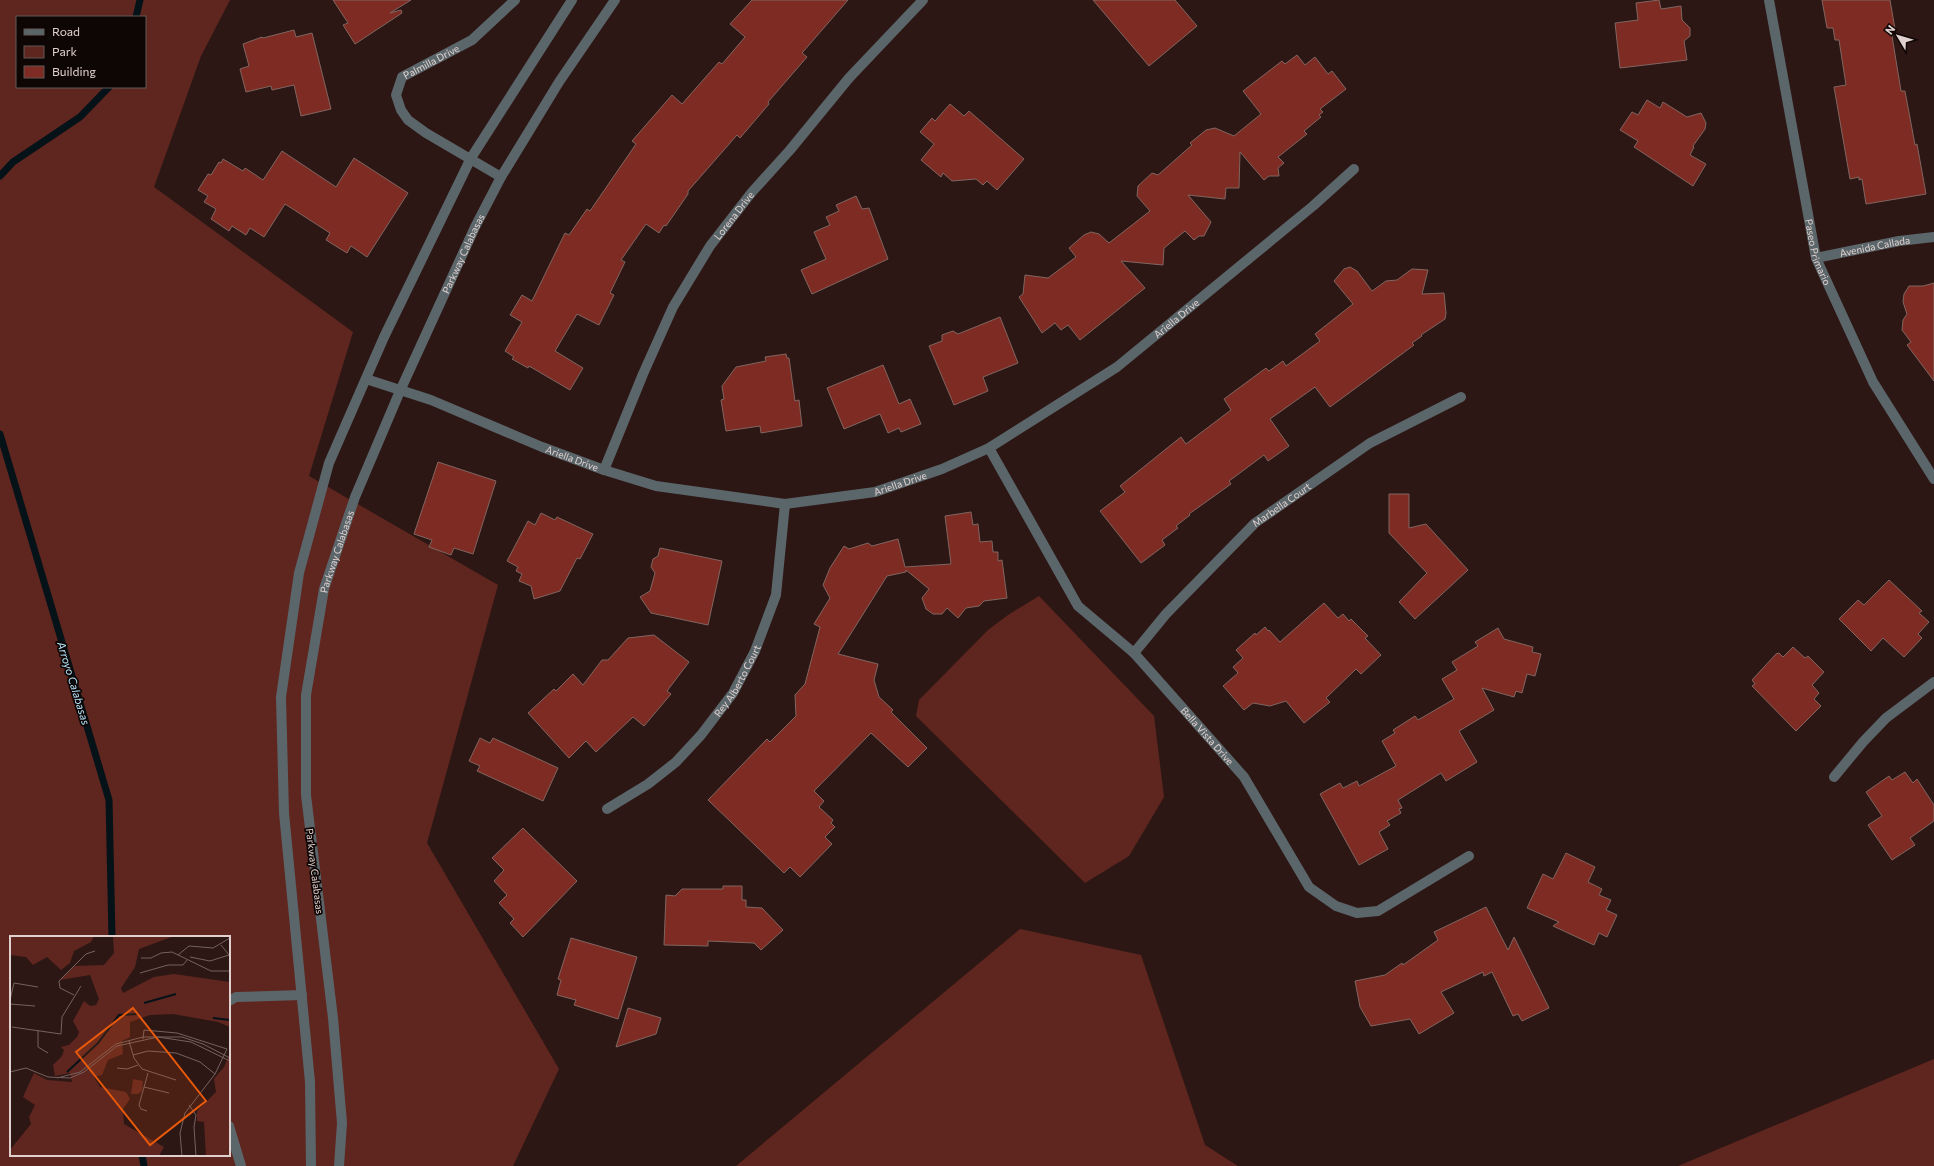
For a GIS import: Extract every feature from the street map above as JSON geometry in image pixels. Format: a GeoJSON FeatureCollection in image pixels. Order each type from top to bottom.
{"type":"FeatureCollection","features":[{"type":"Feature","properties":{"kind":"street","name":"Palmilla Drive"},"geometry":{"type":"LineString","coordinates":[[502,177],[426,133],[408,120],[401,110],[396,95],[402,77],[472,40],[515,0]]}},
{"type":"Feature","properties":{"kind":"street"},"geometry":{"type":"LineString","coordinates":[[311,1166],[310,1082],[284,813],[281,697],[301,566],[329,463],[388,330],[471,158],[572,0]]}},
{"type":"Feature","properties":{"kind":"street","name":"Parkway Calabasas"},"geometry":{"type":"LineString","coordinates":[[340,1166],[342,1123],[333,1018],[306,795],[306,695],[324,589],[355,497],[400,391],[475,228],[502,177],[559,82],[615,0]]}},
{"type":"Feature","properties":{"kind":"street","name":"Lorena Drive"},"geometry":{"type":"LineString","coordinates":[[604,470],[643,374],[673,307],[710,246],[752,192],[790,150],[849,78],[923,0]]}},
{"type":"Feature","properties":{"kind":"street","name":"Paseo Primario"},"geometry":{"type":"LineString","coordinates":[[1768,0],[1816,258],[1873,382],[1934,480]]}},
{"type":"Feature","properties":{"kind":"street","name":"Ariella Drive"},"geometry":{"type":"LineString","coordinates":[[366,379],[449,408],[542,447],[604,470],[656,486],[785,504],[875,492],[942,469],[989,448],[1117,367],[1313,206],[1354,169]]}},
{"type":"Feature","properties":{"kind":"street","name":"Avenida Callada"},"geometry":{"type":"LineString","coordinates":[[1816,258],[1899,241],[1934,237]]}},
{"type":"Feature","properties":{"kind":"street","name":"Marbella Court"},"geometry":{"type":"LineString","coordinates":[[1134,653],[1166,614],[1255,523],[1370,443],[1461,397]]}},
{"type":"Feature","properties":{"kind":"street","name":"Bella Vista Drive"},"geometry":{"type":"LineString","coordinates":[[989,448],[1078,606],[1134,653],[1244,778],[1309,887],[1336,906],[1357,913],[1378,911],[1469,856]]}},
{"type":"Feature","properties":{"kind":"street","name":"Rey Alberto Court"},"geometry":{"type":"LineString","coordinates":[[607,809],[648,784],[676,762],[701,735],[733,693],[755,651],[776,595],[785,504]]}},
{"type":"Feature","properties":{"kind":"street"},"geometry":{"type":"LineString","coordinates":[[1834,777],[1863,742],[1886,718],[1934,682]]}},
{"type":"Feature","properties":{"kind":"street"},"geometry":{"type":"LineString","coordinates":[[230,1000],[236,997],[302,995]]}},
{"type":"Feature","properties":{"kind":"street"},"geometry":{"type":"LineString","coordinates":[[230,1129],[241,1166]]}},
{"type":"Feature","properties":{"kind":"green space"},"geometry":{"type":"Polygon","coordinates":[[[0,0],[230,0],[201,56],[154,187],[353,332],[309,476],[498,585],[427,843],[559,1069],[513,1166],[0,1166],[0,0]]]}},
{"type":"Feature","properties":{"kind":"green space"},"geometry":{"type":"Polygon","coordinates":[[[1039,596],[1154,716],[1164,797],[1129,856],[1085,883],[916,716],[919,700],[988,630],[1008,615],[1039,596]]]}},
{"type":"Feature","properties":{"kind":"green space"},"geometry":{"type":"Polygon","coordinates":[[[1020,929],[1141,955],[1205,1145],[1238,1166],[736,1166],[1020,929]]]}},
{"type":"Feature","properties":{"kind":"green space"},"geometry":{"type":"Polygon","coordinates":[[[1934,1059],[1934,1166],[1678,1166],[1934,1059]]]}},
{"type":"Feature","properties":{"kind":"building"},"geometry":{"type":"Polygon","coordinates":[[[333,0],[411,0],[390,13],[401,10],[402,13],[355,44],[343,25],[348,23],[333,0]]]}},
{"type":"Feature","properties":{"kind":"building"},"geometry":{"type":"Polygon","coordinates":[[[752,0],[848,0],[802,53],[807,57],[768,102],[769,104],[740,138],[737,135],[688,191],[688,194],[666,226],[664,225],[659,233],[646,224],[621,260],[625,262],[610,293],[614,295],[599,325],[577,314],[555,351],[583,368],[570,390],[529,366],[528,368],[512,359],[514,357],[505,351],[522,322],[510,315],[522,295],[532,301],[565,233],[569,235],[587,209],[590,211],[636,144],[632,141],[672,95],[682,104],[719,62],[722,64],[745,37],[730,24],[752,0]]]}},
{"type":"Feature","properties":{"kind":"building"},"geometry":{"type":"Polygon","coordinates":[[[1093,0],[1175,0],[1197,26],[1149,66],[1093,0]]]}},
{"type":"Feature","properties":{"kind":"building"},"geometry":{"type":"Polygon","coordinates":[[[1659,0],[1661,9],[1681,6],[1682,20],[1690,28],[1690,36],[1684,41],[1687,60],[1620,68],[1615,23],[1638,20],[1636,3],[1659,0]]]}},
{"type":"Feature","properties":{"kind":"building"},"geometry":{"type":"Polygon","coordinates":[[[1822,0],[1890,0],[1895,29],[1891,30],[1901,91],[1905,91],[1926,194],[1866,204],[1862,179],[1859,180],[1859,177],[1850,179],[1834,87],[1846,85],[1839,40],[1835,40],[1833,28],[1827,28],[1822,0]]]}},
{"type":"Feature","properties":{"kind":"building"},"geometry":{"type":"Polygon","coordinates":[[[294,30],[296,37],[312,33],[331,109],[301,116],[294,85],[272,90],[271,86],[246,92],[240,69],[249,66],[243,44],[262,37],[294,30]]]}},
{"type":"Feature","properties":{"kind":"building"},"geometry":{"type":"Polygon","coordinates":[[[1297,55],[1305,65],[1315,57],[1328,74],[1332,71],[1346,89],[1320,109],[1323,112],[1319,115],[1321,117],[1304,131],[1307,134],[1278,157],[1284,163],[1278,168],[1279,176],[1269,176],[1264,180],[1240,152],[1239,188],[1226,188],[1225,199],[1188,195],[1211,222],[1204,236],[1199,236],[1194,240],[1185,231],[1164,248],[1163,265],[1121,261],[1145,288],[1080,340],[1068,325],[1061,330],[1055,323],[1042,333],[1019,297],[1023,294],[1025,275],[1048,278],[1076,257],[1069,248],[1084,235],[1091,232],[1099,234],[1109,243],[1150,211],[1137,196],[1138,186],[1152,173],[1158,175],[1192,145],[1190,143],[1206,130],[1215,128],[1234,136],[1261,114],[1243,91],[1282,61],[1285,64],[1297,55]]]}},
{"type":"Feature","properties":{"kind":"building"},"geometry":{"type":"Polygon","coordinates":[[[1647,100],[1660,108],[1663,102],[1687,117],[1701,113],[1706,123],[1705,129],[1693,146],[1694,147],[1690,155],[1706,164],[1693,186],[1634,147],[1638,141],[1620,130],[1632,112],[1638,115],[1647,100]]]}},
{"type":"Feature","properties":{"kind":"building"},"geometry":{"type":"Polygon","coordinates":[[[950,104],[964,116],[969,111],[1024,159],[997,190],[987,181],[983,185],[976,179],[952,181],[943,173],[941,177],[921,160],[934,144],[920,132],[932,118],[935,121],[950,104]]]}},
{"type":"Feature","properties":{"kind":"building"},"geometry":{"type":"Polygon","coordinates":[[[282,151],[336,187],[354,158],[408,193],[367,257],[351,246],[347,253],[326,240],[330,233],[285,204],[264,237],[250,228],[246,235],[232,226],[229,231],[211,219],[216,209],[204,202],[208,196],[198,190],[208,174],[211,175],[219,162],[221,163],[223,159],[243,171],[245,168],[263,180],[282,151]]]}},
{"type":"Feature","properties":{"kind":"building"},"geometry":{"type":"Polygon","coordinates":[[[856,196],[862,209],[869,208],[888,259],[812,294],[801,270],[826,259],[814,232],[830,225],[826,217],[839,211],[836,205],[856,196]]]}},
{"type":"Feature","properties":{"kind":"building"},"geometry":{"type":"Polygon","coordinates":[[[1350,267],[1357,271],[1372,291],[1386,281],[1397,280],[1412,269],[1428,270],[1422,294],[1444,293],[1446,313],[1445,319],[1421,335],[1422,336],[1412,343],[1414,345],[1330,407],[1315,387],[1270,419],[1289,446],[1268,461],[1264,455],[1229,481],[1231,484],[1189,514],[1190,515],[1176,526],[1178,528],[1162,540],[1165,545],[1141,563],[1100,511],[1125,492],[1120,486],[1181,437],[1186,444],[1231,410],[1224,399],[1266,368],[1269,371],[1283,361],[1286,366],[1320,341],[1315,334],[1353,304],[1334,281],[1344,269],[1350,267]]]}},
{"type":"Feature","properties":{"kind":"building"},"geometry":{"type":"Polygon","coordinates":[[[1934,283],[1934,381],[1907,345],[1911,342],[1902,330],[1903,320],[1907,314],[1903,302],[1904,294],[1909,286],[1923,286],[1934,283]]]}},
{"type":"Feature","properties":{"kind":"building"},"geometry":{"type":"Polygon","coordinates":[[[1000,317],[1018,363],[983,377],[988,391],[954,405],[929,346],[942,341],[942,335],[953,331],[958,334],[1000,317]]]}},
{"type":"Feature","properties":{"kind":"building"},"geometry":{"type":"Polygon","coordinates":[[[786,354],[787,358],[789,358],[795,401],[799,400],[802,426],[761,433],[760,426],[726,431],[721,400],[724,399],[722,386],[736,367],[766,361],[765,357],[786,354]]]}},
{"type":"Feature","properties":{"kind":"building"},"geometry":{"type":"Polygon","coordinates":[[[883,365],[899,404],[910,399],[921,424],[901,432],[899,428],[888,433],[880,414],[844,429],[827,388],[883,365]]]}},
{"type":"Feature","properties":{"kind":"building"},"geometry":{"type":"Polygon","coordinates":[[[438,462],[496,481],[473,554],[454,548],[451,555],[429,547],[432,540],[414,534],[438,462]]]}},
{"type":"Feature","properties":{"kind":"building"},"geometry":{"type":"Polygon","coordinates":[[[1389,494],[1409,494],[1409,528],[1426,524],[1468,570],[1415,619],[1399,602],[1427,573],[1389,533],[1389,494]]]}},
{"type":"Feature","properties":{"kind":"building"},"geometry":{"type":"Polygon","coordinates":[[[971,512],[973,525],[978,524],[980,542],[992,541],[993,552],[998,552],[998,561],[1002,560],[1007,598],[984,601],[979,606],[966,608],[958,618],[947,608],[942,614],[933,614],[926,609],[922,598],[929,589],[906,570],[906,572],[887,576],[838,654],[878,664],[874,680],[879,697],[893,710],[891,712],[927,748],[908,767],[871,733],[814,791],[824,801],[819,807],[833,820],[831,823],[835,827],[825,837],[832,844],[800,877],[790,867],[784,873],[708,800],[767,739],[770,742],[796,716],[795,695],[805,684],[820,627],[814,624],[830,598],[823,585],[830,568],[844,546],[849,549],[868,543],[872,546],[898,539],[905,567],[951,564],[945,516],[971,512]]]}},
{"type":"Feature","properties":{"kind":"building"},"geometry":{"type":"Polygon","coordinates":[[[541,513],[555,520],[557,517],[593,534],[580,559],[577,558],[560,591],[534,599],[531,586],[519,581],[522,574],[516,571],[518,567],[507,561],[528,521],[535,525],[541,513]]]}},
{"type":"Feature","properties":{"kind":"building"},"geometry":{"type":"Polygon","coordinates":[[[660,548],[722,561],[708,625],[651,613],[640,597],[650,591],[655,573],[651,567],[653,559],[658,556],[660,548]]]}},
{"type":"Feature","properties":{"kind":"building"},"geometry":{"type":"Polygon","coordinates":[[[1889,580],[1922,611],[1919,613],[1929,622],[1918,634],[1922,638],[1904,657],[1883,638],[1871,651],[1839,619],[1858,600],[1864,605],[1889,580]]]}},
{"type":"Feature","properties":{"kind":"building"},"geometry":{"type":"Polygon","coordinates":[[[1324,603],[1338,618],[1343,614],[1349,621],[1351,619],[1368,636],[1365,638],[1381,655],[1361,674],[1356,669],[1326,698],[1330,702],[1304,723],[1286,701],[1270,706],[1253,703],[1244,710],[1223,686],[1238,673],[1233,667],[1243,658],[1236,650],[1255,633],[1256,635],[1265,627],[1280,642],[1324,603]]]}},
{"type":"Feature","properties":{"kind":"building"},"geometry":{"type":"Polygon","coordinates":[[[1498,628],[1504,639],[1533,647],[1532,652],[1541,654],[1535,676],[1527,674],[1522,693],[1516,691],[1514,697],[1482,688],[1494,710],[1459,731],[1477,762],[1446,781],[1441,773],[1398,800],[1402,808],[1399,809],[1401,813],[1387,821],[1390,825],[1379,832],[1388,849],[1359,865],[1320,794],[1340,783],[1343,788],[1357,781],[1359,786],[1396,766],[1382,741],[1395,733],[1393,730],[1415,716],[1418,720],[1454,699],[1442,679],[1457,670],[1452,662],[1478,646],[1475,642],[1498,628]]]}},
{"type":"Feature","properties":{"kind":"building"},"geometry":{"type":"Polygon","coordinates":[[[654,635],[689,662],[667,691],[671,694],[644,726],[633,717],[596,752],[586,741],[569,758],[528,713],[554,689],[556,691],[573,674],[583,685],[602,660],[608,660],[628,638],[654,635]]]}},
{"type":"Feature","properties":{"kind":"building"},"geometry":{"type":"Polygon","coordinates":[[[1793,647],[1805,658],[1808,656],[1824,672],[1812,685],[1819,693],[1814,699],[1821,706],[1796,731],[1752,686],[1755,684],[1752,680],[1776,654],[1779,653],[1783,657],[1793,647]]]}},
{"type":"Feature","properties":{"kind":"building"},"geometry":{"type":"Polygon","coordinates":[[[480,738],[490,743],[493,738],[558,768],[543,801],[477,771],[480,766],[469,761],[480,738]]]}},
{"type":"Feature","properties":{"kind":"building"},"geometry":{"type":"Polygon","coordinates":[[[1905,772],[1913,783],[1917,779],[1934,805],[1934,821],[1910,838],[1915,845],[1892,860],[1868,825],[1882,816],[1866,792],[1889,776],[1892,780],[1905,772]]]}},
{"type":"Feature","properties":{"kind":"building"},"geometry":{"type":"Polygon","coordinates":[[[523,828],[577,881],[523,937],[510,923],[514,919],[499,903],[507,895],[494,881],[504,870],[492,858],[523,828]]]}},
{"type":"Feature","properties":{"kind":"building"},"geometry":{"type":"Polygon","coordinates":[[[1566,853],[1595,867],[1588,882],[1602,889],[1599,895],[1611,900],[1606,910],[1617,915],[1607,937],[1599,933],[1594,945],[1553,926],[1559,922],[1527,908],[1543,874],[1553,879],[1566,853]]]}},
{"type":"Feature","properties":{"kind":"building"},"geometry":{"type":"Polygon","coordinates":[[[723,886],[742,886],[742,900],[746,900],[746,907],[762,908],[783,930],[761,950],[754,943],[708,941],[708,946],[664,945],[666,895],[675,896],[682,889],[723,889],[723,886]]]}},
{"type":"Feature","properties":{"kind":"building"},"geometry":{"type":"Polygon","coordinates":[[[1486,907],[1508,950],[1514,937],[1549,1008],[1522,1021],[1518,1014],[1513,1016],[1492,972],[1484,976],[1483,972],[1441,992],[1454,1013],[1419,1034],[1410,1019],[1371,1026],[1360,1007],[1355,981],[1385,975],[1402,963],[1403,965],[1438,940],[1434,932],[1486,907]]]}},
{"type":"Feature","properties":{"kind":"building"},"geometry":{"type":"Polygon","coordinates":[[[571,938],[637,957],[618,1019],[574,1005],[576,1000],[557,995],[561,980],[558,979],[571,938]]]}},
{"type":"Feature","properties":{"kind":"building"},"geometry":{"type":"Polygon","coordinates":[[[628,1008],[661,1018],[656,1034],[616,1047],[628,1008]]]}},
{"type":"Feature","properties":{"kind":"waterway","name":"Arroyo Calabasas"},"geometry":{"type":"LineString","coordinates":[[136,16],[140,0]]}},
{"type":"Feature","properties":{"kind":"waterway","name":"Arroyo Calabasas"},"geometry":{"type":"LineString","coordinates":[[0,176],[13,162],[80,117],[108,88]]}},
{"type":"Feature","properties":{"kind":"waterway","name":"Arroyo Calabasas"},"geometry":{"type":"LineString","coordinates":[[0,434],[109,800],[112,936]]}},
{"type":"Feature","properties":{"kind":"waterway","name":"Arroyo Calabasas"},"geometry":{"type":"LineString","coordinates":[[142,1156],[144,1166]]}}]}
